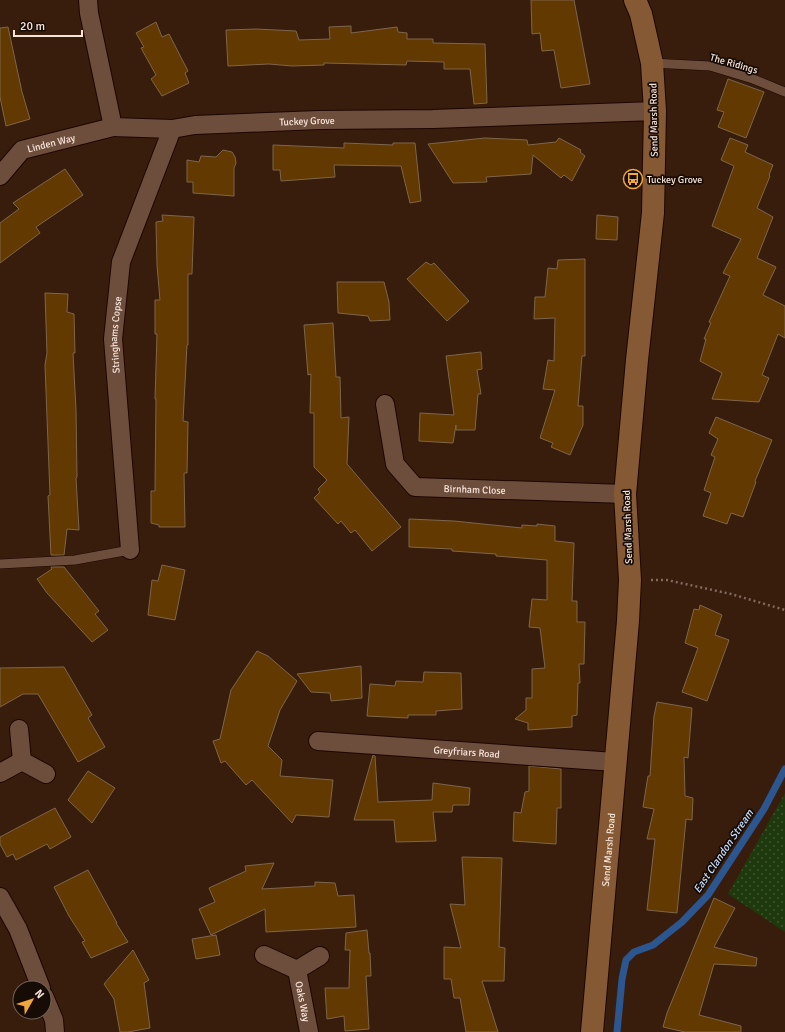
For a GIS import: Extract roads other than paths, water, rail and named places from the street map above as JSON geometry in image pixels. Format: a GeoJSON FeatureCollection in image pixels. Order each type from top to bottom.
{"type":"FeatureCollection","features":[{"type":"Feature","properties":{"kind":"main road","name":"Send Marsh Road"},"geometry":{"type":"LineString","coordinates":[[592,1032],[628,621],[630,580],[625,494],[637,360],[653,213],[655,111],[652,63],[635,0]]}},
{"type":"Feature","properties":{"kind":"street"},"geometry":{"type":"LineString","coordinates":[[88,0],[89,13],[113,127]]}},
{"type":"Feature","properties":{"kind":"street","name":"Tuckey Grove"},"geometry":{"type":"LineString","coordinates":[[113,127],[172,129],[196,126],[319,120],[433,119],[655,111]]}},
{"type":"Feature","properties":{"kind":"street","name":"Linden Way"},"geometry":{"type":"LineString","coordinates":[[0,176],[22,150],[113,127]]}},
{"type":"Feature","properties":{"kind":"street","name":"Stringhams Copse"},"geometry":{"type":"LineString","coordinates":[[130,550],[113,339],[121,262],[172,129]]}},
{"type":"Feature","properties":{"kind":"street","name":"Birnham Close"},"geometry":{"type":"LineString","coordinates":[[385,404],[394,464],[415,487],[625,494]]}},
{"type":"Feature","properties":{"kind":"street"},"geometry":{"type":"LineString","coordinates":[[19,729],[22,761]]}},
{"type":"Feature","properties":{"kind":"street","name":"Greyfriars Road"},"geometry":{"type":"LineString","coordinates":[[318,741],[615,762]]}},
{"type":"Feature","properties":{"kind":"street"},"geometry":{"type":"LineString","coordinates":[[0,773],[22,761]]}},
{"type":"Feature","properties":{"kind":"street"},"geometry":{"type":"LineString","coordinates":[[22,761],[46,774]]}},
{"type":"Feature","properties":{"kind":"street"},"geometry":{"type":"LineString","coordinates":[[0,897],[18,929],[38,980]]}},
{"type":"Feature","properties":{"kind":"street","name":"Oaks Way"},"geometry":{"type":"LineString","coordinates":[[264,955],[297,970]]}},
{"type":"Feature","properties":{"kind":"street","name":"Oaks Way"},"geometry":{"type":"LineString","coordinates":[[297,970],[320,956]]}},
{"type":"Feature","properties":{"kind":"street","name":"Oaks Way"},"geometry":{"type":"LineString","coordinates":[[297,970],[309,1032]]}},
{"type":"Feature","properties":{"kind":"street"},"geometry":{"type":"LineString","coordinates":[[52,1015],[55,1032]]}},
{"type":"Feature","properties":{"kind":"lane","name":"The Ridings"},"geometry":{"type":"LineString","coordinates":[[652,63],[710,66],[753,78],[785,92]]}},
{"type":"Feature","properties":{"kind":"lane"},"geometry":{"type":"LineString","coordinates":[[0,564],[75,560],[130,550]]}},
{"type":"Feature","properties":{"kind":"waterway","name":"East Clandon Stream"},"geometry":{"type":"LineString","coordinates":[[617,1032],[622,979],[626,960],[634,952],[653,945],[682,922],[708,895],[764,809],[785,769]]}},
{"type":"Feature","properties":{"kind":"place","name":"Tuckey Grove"},"geometry":{"type":"Point","coordinates":[633,179]}}]}
